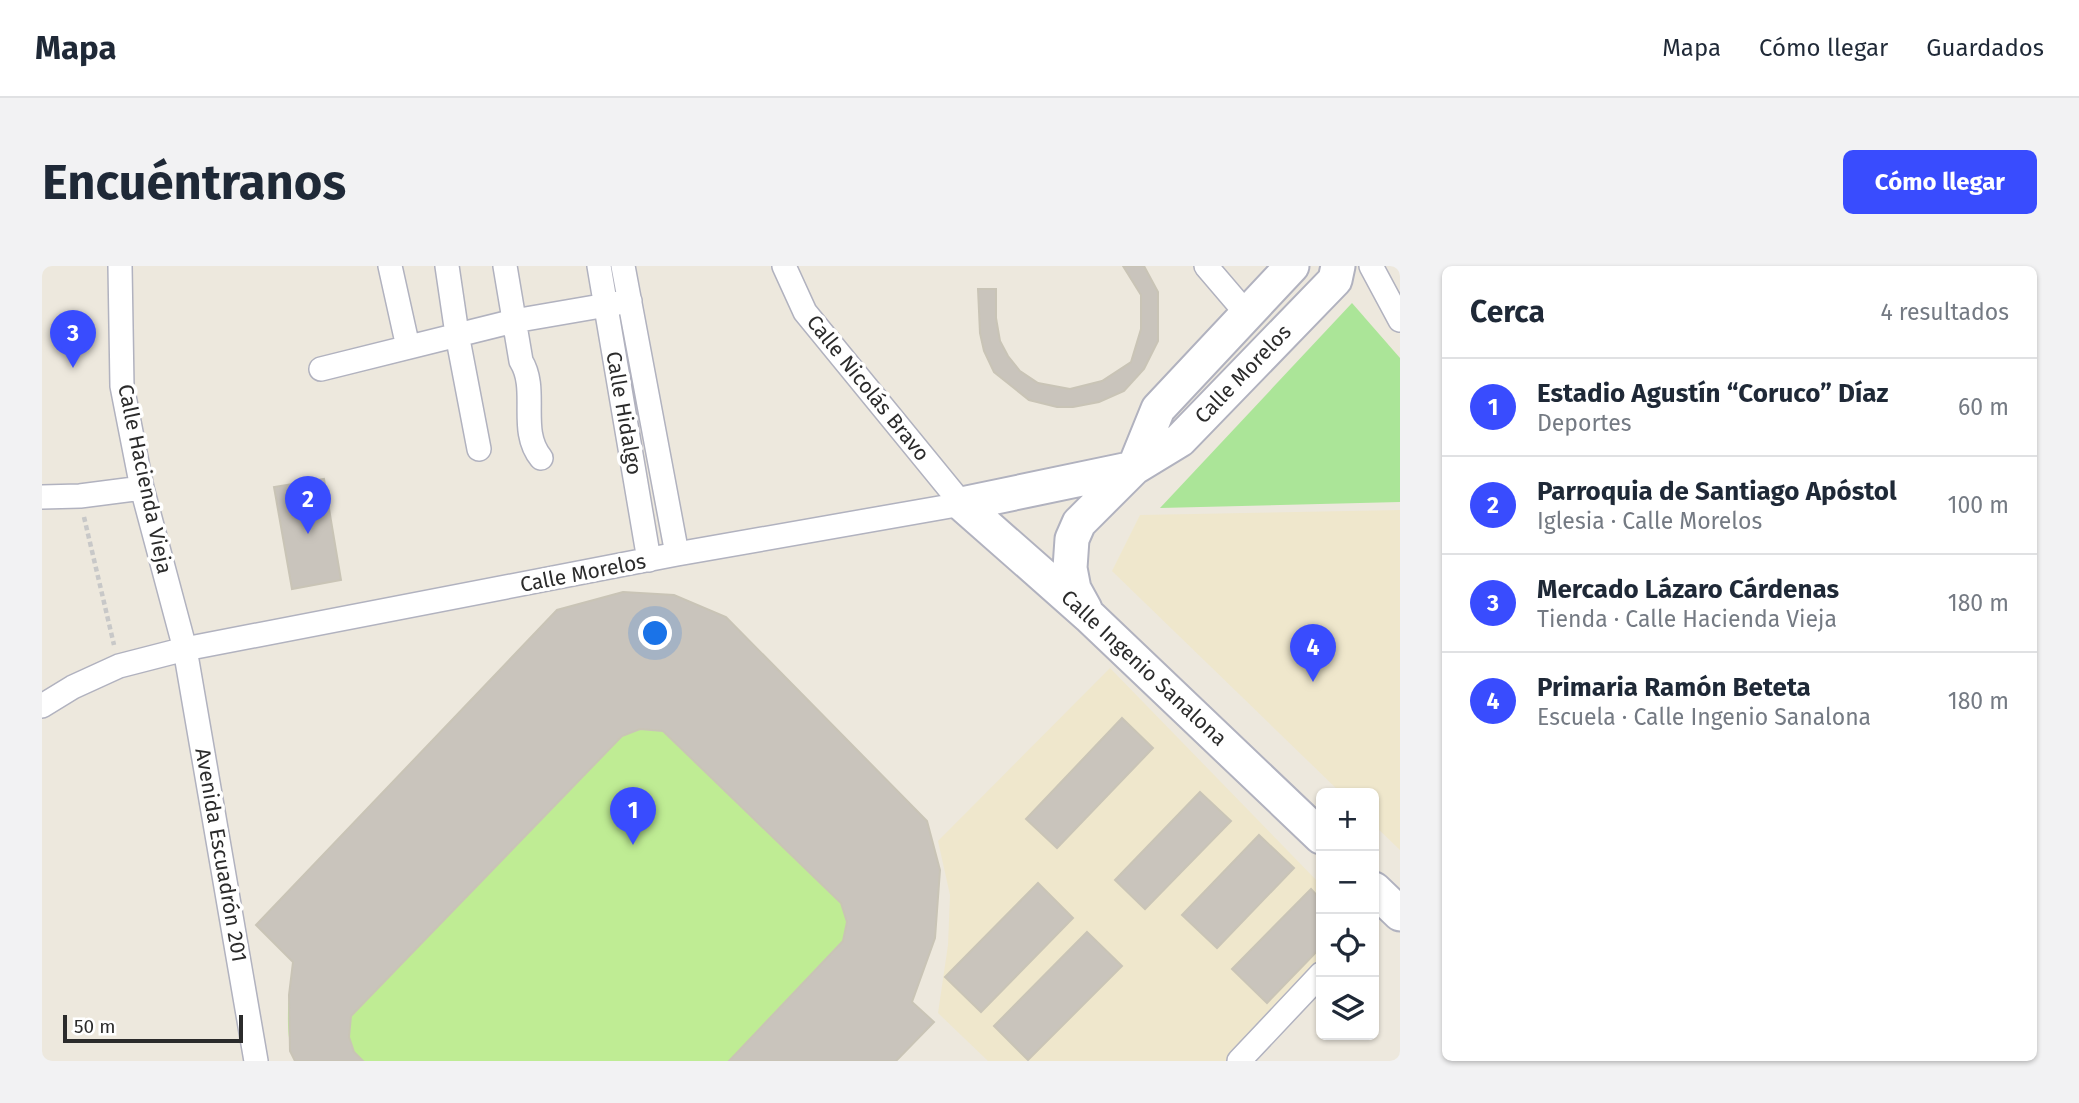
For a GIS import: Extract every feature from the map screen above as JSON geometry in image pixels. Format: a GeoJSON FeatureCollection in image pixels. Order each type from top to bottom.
{"type":"FeatureCollection","features":[{"type":"Feature","properties":{"kind":"main road","name":"Calle Morelos"},"geometry":{"type":"LineString","coordinates":[[1134,468],[1158,409],[1292,266]]}},
{"type":"Feature","properties":{"kind":"main road","name":"Calle Morelos"},"geometry":{"type":"LineString","coordinates":[[962,504],[1134,468],[1180,440],[1335,279],[1338,266]]}},
{"type":"Feature","properties":{"kind":"main road"},"geometry":{"type":"LineString","coordinates":[[1089,616],[1074,589],[1070,568],[1072,539],[1079,523],[1134,468]]}},
{"type":"Feature","properties":{"kind":"main road","name":"Calle Ingenio Sanalona"},"geometry":{"type":"LineString","coordinates":[[962,504],[1089,616],[1316,832]]}},
{"type":"Feature","properties":{"kind":"street","name":"Calle Hacienda Vieja"},"geometry":{"type":"LineString","coordinates":[[120,266],[122,386],[142,488],[185,649]]}},
{"type":"Feature","properties":{"kind":"street"},"geometry":{"type":"LineString","coordinates":[[390,266],[408,346]]}},
{"type":"Feature","properties":{"kind":"street"},"geometry":{"type":"LineString","coordinates":[[447,266],[479,449]]}},
{"type":"Feature","properties":{"kind":"street"},"geometry":{"type":"LineString","coordinates":[[505,266],[521,360],[528,372],[528,419],[535,451],[541,458]]}},
{"type":"Feature","properties":{"kind":"street","name":"Calle Hidalgo"},"geometry":{"type":"LineString","coordinates":[[598,266],[649,560]]}},
{"type":"Feature","properties":{"kind":"street","name":"Calle Hidalgo"},"geometry":{"type":"LineString","coordinates":[[623,266],[677,554]]}},
{"type":"Feature","properties":{"kind":"street","name":"Calle Nicolás Bravo"},"geometry":{"type":"LineString","coordinates":[[784,266],[805,312],[962,504]]}},
{"type":"Feature","properties":{"kind":"street"},"geometry":{"type":"LineString","coordinates":[[1206,266],[1247,314]]}},
{"type":"Feature","properties":{"kind":"street"},"geometry":{"type":"LineString","coordinates":[[1371,266],[1400,320]]}},
{"type":"Feature","properties":{"kind":"street"},"geometry":{"type":"LineString","coordinates":[[321,369],[514,321],[630,301]]}},
{"type":"Feature","properties":{"kind":"street"},"geometry":{"type":"LineString","coordinates":[[42,497],[80,496],[142,488]]}},
{"type":"Feature","properties":{"kind":"street","name":"Calle Morelos"},"geometry":{"type":"LineString","coordinates":[[42,706],[74,687],[119,666],[185,649],[677,554],[962,504]]}},
{"type":"Feature","properties":{"kind":"street","name":"Avenida Escuadrón 201"},"geometry":{"type":"LineString","coordinates":[[185,649],[256,1061]]}},
{"type":"Feature","properties":{"kind":"street"},"geometry":{"type":"LineString","coordinates":[[1239,1061],[1318,977]]}},
{"type":"Feature","properties":{"kind":"path"},"geometry":{"type":"LineString","coordinates":[[80,496],[119,666]]}},
{"type":"Feature","properties":{"kind":"shaded area"},"geometry":{"type":"Polygon","coordinates":[[[1400,510],[1400,850],[1379,830],[1379,788],[1336,788],[1112,571],[1140,515],[1400,510]]]}},
{"type":"Feature","properties":{"kind":"shaded area"},"geometry":{"type":"Polygon","coordinates":[[[1110,668],[1316,880],[1316,966],[1227,1061],[988,1061],[938,1013],[948,945],[950,895],[938,841],[1110,668]]]}},
{"type":"Feature","properties":{"kind":"green space"},"geometry":{"type":"Polygon","coordinates":[[[1352,303],[1400,358],[1400,502],[1160,508],[1352,303]]]}},
{"type":"Feature","properties":{"kind":"green space"},"geometry":{"type":"Polygon","coordinates":[[[623,592],[674,595],[726,617],[927,821],[940,870],[935,938],[912,1002],[934,1022],[896,1061],[295,1061],[288,1025],[293,962],[256,925],[557,610],[623,592]]]}},
{"type":"Feature","properties":{"kind":"building"},"geometry":{"type":"Polygon","coordinates":[[[1123,266],[1144,266],[1158,292],[1158,341],[1144,369],[1124,391],[1099,402],[1057,407],[1029,400],[994,372],[984,351],[980,333],[978,289],[996,289],[996,318],[1000,341],[1020,371],[1038,383],[1070,389],[1102,381],[1131,362],[1141,329],[1141,295],[1123,266]]]}},
{"type":"Feature","properties":{"kind":"building"},"geometry":{"type":"Polygon","coordinates":[[[324,479],[341,580],[292,589],[274,487],[324,479]]]}},
{"type":"Feature","properties":{"kind":"building"},"geometry":{"type":"Polygon","coordinates":[[[623,592],[674,595],[726,617],[927,821],[940,870],[935,938],[912,1002],[934,1022],[896,1061],[729,1061],[843,941],[847,922],[841,903],[663,731],[640,729],[622,736],[351,1016],[349,1037],[354,1052],[363,1061],[295,1061],[290,1051],[289,995],[293,962],[256,925],[557,610],[623,592]]]}},
{"type":"Feature","properties":{"kind":"building"},"geometry":{"type":"Polygon","coordinates":[[[1122,718],[1153,748],[1057,848],[1026,819],[1122,718]]]}},
{"type":"Feature","properties":{"kind":"building"},"geometry":{"type":"Polygon","coordinates":[[[1200,792],[1231,821],[1145,909],[1115,880],[1200,792]]]}},
{"type":"Feature","properties":{"kind":"building"},"geometry":{"type":"Polygon","coordinates":[[[1259,835],[1294,868],[1217,948],[1182,915],[1259,835]]]}},
{"type":"Feature","properties":{"kind":"building"},"geometry":{"type":"Polygon","coordinates":[[[1038,883],[1073,918],[981,1012],[945,977],[1038,883]]]}},
{"type":"Feature","properties":{"kind":"building"},"geometry":{"type":"Polygon","coordinates":[[[1311,889],[1316,894],[1316,952],[1267,1003],[1232,969],[1311,889]]]}},
{"type":"Feature","properties":{"kind":"building"},"geometry":{"type":"Polygon","coordinates":[[[1087,932],[1122,966],[1028,1060],[994,1026],[1087,932]]]}},
{"type":"Feature","properties":{"kind":"place","name":"Mercado Lázaro Cárdenas"},"geometry":{"type":"Point","coordinates":[73,368]}},
{"type":"Feature","properties":{"kind":"place","name":"Parroquia de Santiago Apóstol"},"geometry":{"type":"Point","coordinates":[308,534]}},
{"type":"Feature","properties":{"kind":"place","name":"Primaria Ramón Beteta"},"geometry":{"type":"Point","coordinates":[1313,682]}},
{"type":"Feature","properties":{"kind":"place","name":"Estadio Agustín “Coruco” Díaz"},"geometry":{"type":"Point","coordinates":[633,845]}}]}
